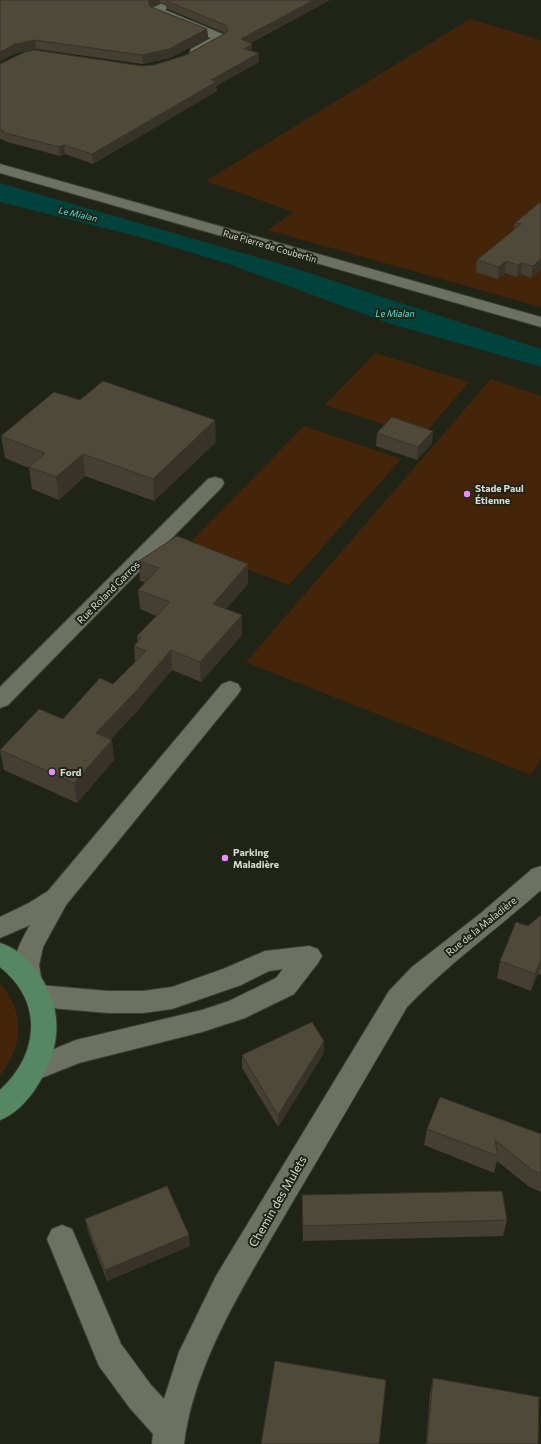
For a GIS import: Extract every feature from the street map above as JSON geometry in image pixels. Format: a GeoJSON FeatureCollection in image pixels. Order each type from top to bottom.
{"type":"FeatureCollection","features":[{"type":"Feature","properties":{"kind":"main road"},"geometry":{"type":"LineString","coordinates":[[0,954],[14,962],[34,987],[44,1020],[42,1045],[34,1069],[12,1098],[0,1108]]}},
{"type":"Feature","properties":{"kind":"street"},"geometry":{"type":"LineString","coordinates":[[161,8],[156,11],[221,38],[187,56]]}},
{"type":"Feature","properties":{"kind":"street","name":"Rue Pierre de Coubertin"},"geometry":{"type":"LineString","coordinates":[[0,168],[541,322]]}},
{"type":"Feature","properties":{"kind":"street","name":"Rue Roland Garros"},"geometry":{"type":"LineString","coordinates":[[0,700],[215,483]]}},
{"type":"Feature","properties":{"kind":"street"},"geometry":{"type":"LineString","coordinates":[[34,1069],[76,1052],[202,1021],[236,1010],[285,986],[309,956],[265,960],[237,974],[172,998],[144,1002],[108,1002],[34,987],[26,965],[31,947],[57,898],[230,689]]}},
{"type":"Feature","properties":{"kind":"street","name":"Rue de la Maladière"},"geometry":{"type":"LineString","coordinates":[[421,975],[490,920],[541,876]]}},
{"type":"Feature","properties":{"kind":"street"},"geometry":{"type":"LineString","coordinates":[[0,928],[38,910],[57,898]]}},
{"type":"Feature","properties":{"kind":"street","name":"Chemin des Mulets"},"geometry":{"type":"LineString","coordinates":[[169,1437],[190,1363],[227,1286],[398,999],[421,975]]}},
{"type":"Feature","properties":{"kind":"street"},"geometry":{"type":"LineString","coordinates":[[62,1239],[110,1355],[169,1437]]}},
{"type":"Feature","properties":{"kind":"shaded area"},"geometry":{"type":"Polygon","coordinates":[[[470,19],[541,40],[541,307],[268,230],[294,212],[206,181],[470,19]]]}},
{"type":"Feature","properties":{"kind":"shaded area"},"geometry":{"type":"Polygon","coordinates":[[[375,353],[469,382],[422,437],[325,405],[375,353]]]}},
{"type":"Feature","properties":{"kind":"shaded area","name":"Stade Paul Étienne"},"geometry":{"type":"Polygon","coordinates":[[[491,379],[541,396],[541,758],[531,775],[246,662],[491,379]]]}},
{"type":"Feature","properties":{"kind":"shaded area"},"geometry":{"type":"Polygon","coordinates":[[[304,426],[401,459],[289,585],[187,546],[304,426]]]}},
{"type":"Feature","properties":{"kind":"shaded area"},"geometry":{"type":"Polygon","coordinates":[[[0,983],[14,1005],[18,1029],[14,1052],[0,1075],[0,983]]]}},
{"type":"Feature","properties":{"kind":"water","name":"Le Mialan"},"geometry":{"type":"Polygon","coordinates":[[[0,183],[291,267],[541,349],[541,367],[391,324],[226,263],[140,237],[0,202],[0,183]]]}},
{"type":"Feature","properties":{"kind":"building"},"geometry":{"type":"Polygon","coordinates":[[[0,0],[150,0],[148,3],[151,7],[207,29],[169,49],[142,55],[35,40],[15,44],[0,52],[0,0]]]}},
{"type":"Feature","properties":{"kind":"building"},"geometry":{"type":"Polygon","coordinates":[[[167,0],[314,0],[241,39],[252,44],[244,49],[259,53],[211,80],[216,82],[92,154],[64,145],[59,147],[2,132],[4,131],[0,130],[0,64],[25,52],[35,50],[142,66],[154,65],[186,55],[226,33],[228,30],[225,25],[167,0]]]}},
{"type":"Feature","properties":{"kind":"building"},"geometry":{"type":"Polygon","coordinates":[[[539,203],[541,203],[541,259],[533,266],[522,263],[518,265],[506,261],[499,267],[477,260],[521,224],[515,223],[539,203]]]}},
{"type":"Feature","properties":{"kind":"building"},"geometry":{"type":"Polygon","coordinates":[[[103,381],[215,420],[153,479],[83,454],[56,477],[29,467],[45,453],[1,436],[54,392],[80,400],[103,381]]]}},
{"type":"Feature","properties":{"kind":"building"},"geometry":{"type":"Polygon","coordinates":[[[392,417],[433,431],[418,447],[377,433],[392,417]]]}},
{"type":"Feature","properties":{"kind":"building"},"geometry":{"type":"Polygon","coordinates":[[[177,536],[248,564],[213,604],[242,615],[200,662],[171,650],[136,691],[96,733],[112,740],[74,783],[0,750],[39,709],[63,719],[100,678],[113,684],[146,651],[134,646],[141,638],[137,636],[170,602],[138,590],[159,568],[139,561],[177,536]]]}},
{"type":"Feature","properties":{"kind":"building"},"geometry":{"type":"Polygon","coordinates":[[[541,915],[541,960],[535,974],[500,961],[516,922],[528,926],[541,915]]]}},
{"type":"Feature","properties":{"kind":"building"},"geometry":{"type":"Polygon","coordinates":[[[312,1022],[324,1041],[278,1115],[242,1055],[312,1022]]]}},
{"type":"Feature","properties":{"kind":"building"},"geometry":{"type":"Polygon","coordinates":[[[440,1097],[541,1134],[541,1174],[532,1170],[495,1140],[498,1156],[427,1129],[440,1097]]]}},
{"type":"Feature","properties":{"kind":"building"},"geometry":{"type":"Polygon","coordinates":[[[167,1186],[189,1235],[105,1270],[85,1219],[167,1186]]]}},
{"type":"Feature","properties":{"kind":"building"},"geometry":{"type":"Polygon","coordinates":[[[502,1191],[507,1220],[303,1226],[302,1195],[502,1191]]]}},
{"type":"Feature","properties":{"kind":"building"},"geometry":{"type":"Polygon","coordinates":[[[275,1361],[386,1380],[379,1444],[261,1444],[275,1361]]]}},
{"type":"Feature","properties":{"kind":"building"},"geometry":{"type":"Polygon","coordinates":[[[433,1378],[539,1397],[538,1444],[427,1444],[433,1378]]]}},
{"type":"Feature","properties":{"kind":"place","name":"Stade Paul Étienne"},"geometry":{"type":"Point","coordinates":[467,494]}},
{"type":"Feature","properties":{"kind":"place","name":"Ford"},"geometry":{"type":"Point","coordinates":[52,772]}},
{"type":"Feature","properties":{"kind":"place","name":"Parking Maladière"},"geometry":{"type":"Point","coordinates":[225,858]}}]}
